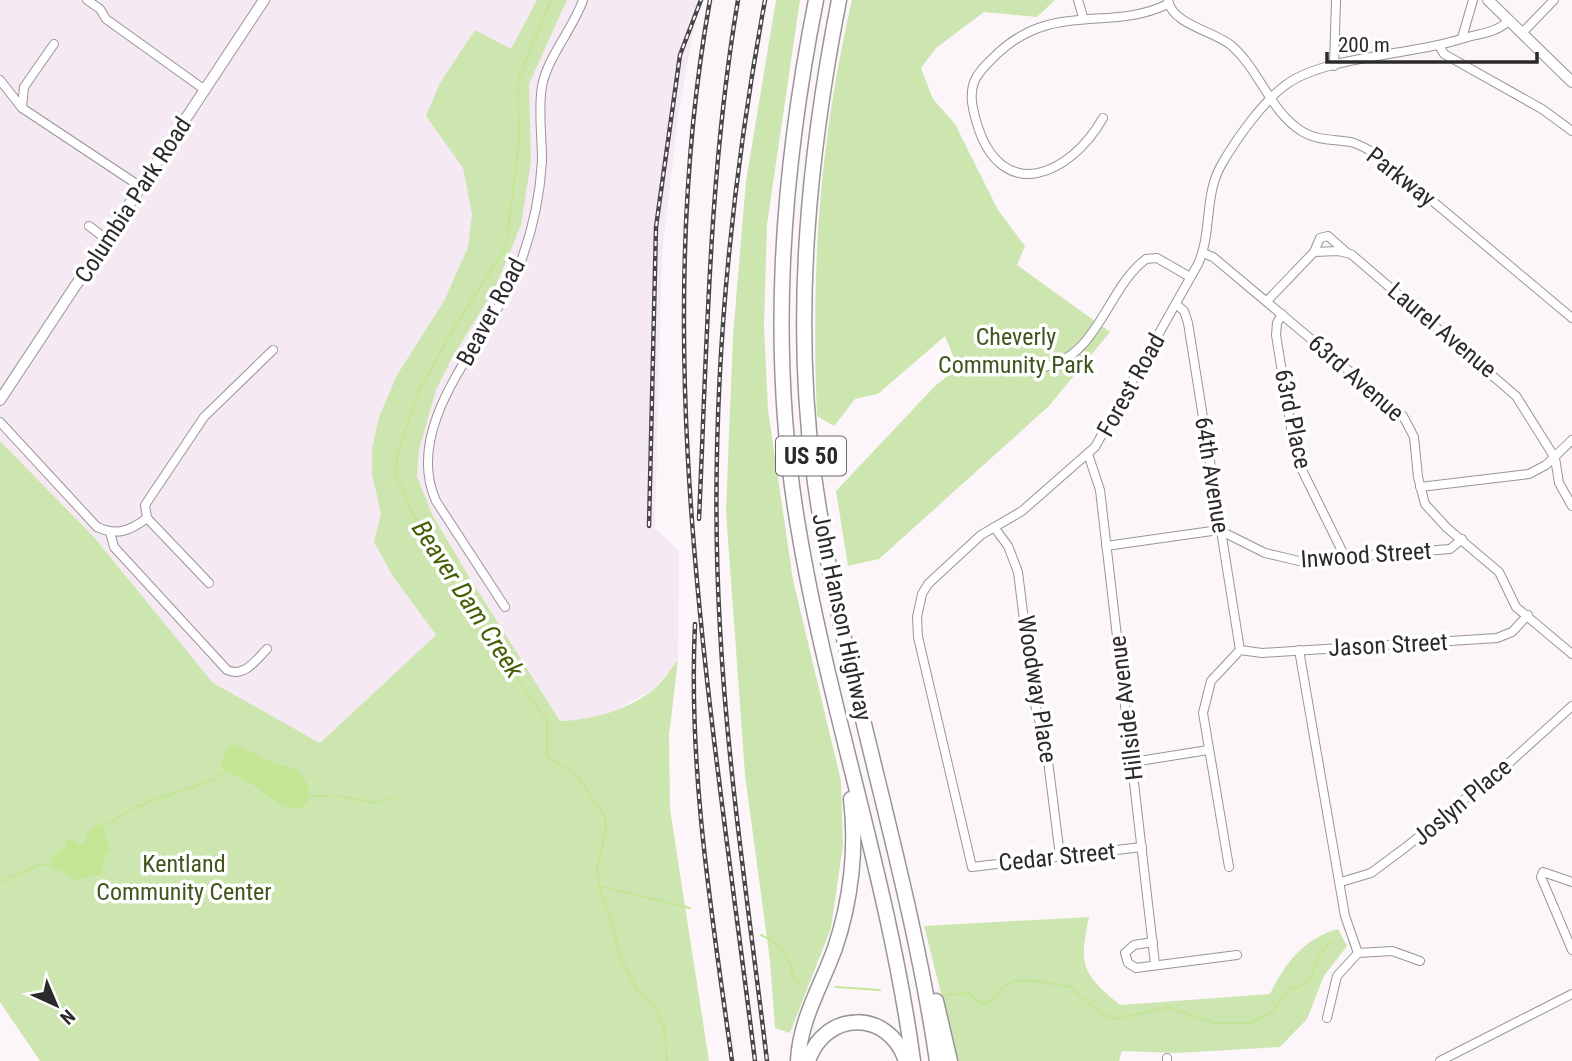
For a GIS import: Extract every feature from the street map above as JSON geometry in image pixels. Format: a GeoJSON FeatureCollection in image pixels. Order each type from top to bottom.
{"type":"FeatureCollection","features":[{"type":"Feature","properties":{"kind":"highway","name":"John Hanson Highway"},"geometry":{"type":"LineString","coordinates":[[816,0],[788,177],[782,253],[780,354],[785,431],[798,529],[891,939],[913,1061]]}},
{"type":"Feature","properties":{"kind":"highway","name":"John Hanson Highway"},"geometry":{"type":"LineString","coordinates":[[839,0],[818,130],[808,216],[804,316],[808,416],[816,490],[834,589],[908,904],[937,1061]]}},
{"type":"Feature","properties":{"kind":"highway"},"geometry":{"type":"LineString","coordinates":[[798,1061],[804,1021],[835,948],[851,875],[853,817],[840,721]]}},
{"type":"Feature","properties":{"kind":"highway"},"geometry":{"type":"LineString","coordinates":[[908,904],[921,937],[950,1061]]}},
{"type":"Feature","properties":{"kind":"highway"},"geometry":{"type":"LineString","coordinates":[[808,1061],[815,1046],[826,1033],[842,1025],[862,1022],[891,1035],[906,1061]]}},
{"type":"Feature","properties":{"kind":"street"},"geometry":{"type":"LineString","coordinates":[[87,0],[100,9],[106,19],[205,90]]}},
{"type":"Feature","properties":{"kind":"street","name":"Columbia Park Road"},"geometry":{"type":"LineString","coordinates":[[2,393],[264,0]]}},
{"type":"Feature","properties":{"kind":"street","name":"Beaver Road"},"geometry":{"type":"LineString","coordinates":[[505,607],[436,501],[430,488],[428,454],[439,413],[450,387],[508,291],[520,265],[539,192],[543,83],[583,0]]}},
{"type":"Feature","properties":{"kind":"street"},"geometry":{"type":"LineString","coordinates":[[1078,0],[1083,17]]}},
{"type":"Feature","properties":{"kind":"street"},"geometry":{"type":"LineString","coordinates":[[1334,66],[1336,0]]}},
{"type":"Feature","properties":{"kind":"street"},"geometry":{"type":"LineString","coordinates":[[1462,38],[1473,0]]}},
{"type":"Feature","properties":{"kind":"street"},"geometry":{"type":"LineString","coordinates":[[1488,0],[1572,82]]}},
{"type":"Feature","properties":{"kind":"street"},"geometry":{"type":"LineString","coordinates":[[1522,33],[1554,0]]}},
{"type":"Feature","properties":{"kind":"street"},"geometry":{"type":"LineString","coordinates":[[1103,118],[1090,137],[1057,167],[1036,175],[1024,174],[1004,168],[992,156],[979,130],[971,101],[978,74],[1016,37],[1083,17],[1139,13],[1168,2]]}},
{"type":"Feature","properties":{"kind":"street","name":"Parkway"},"geometry":{"type":"LineString","coordinates":[[1168,2],[1182,18],[1230,44],[1272,97],[1276,109],[1305,133],[1356,144],[1380,157],[1572,318]]}},
{"type":"Feature","properties":{"kind":"street","name":"Forest Road"},"geometry":{"type":"LineString","coordinates":[[972,867],[918,638],[917,617],[928,584],[971,544],[1022,511],[1088,454],[1101,439],[1203,253],[1208,204],[1217,173],[1230,150],[1272,97],[1296,79],[1334,66],[1440,47],[1462,38],[1497,30],[1509,20]]}},
{"type":"Feature","properties":{"kind":"street"},"geometry":{"type":"LineString","coordinates":[[22,108],[24,87],[54,44]]}},
{"type":"Feature","properties":{"kind":"street"},"geometry":{"type":"LineString","coordinates":[[1440,47],[1444,54],[1542,109],[1572,131]]}},
{"type":"Feature","properties":{"kind":"street"},"geometry":{"type":"LineString","coordinates":[[0,80],[22,108],[141,187]]}},
{"type":"Feature","properties":{"kind":"street"},"geometry":{"type":"LineString","coordinates":[[89,226],[106,239]]}},
{"type":"Feature","properties":{"kind":"street","name":"Laurel Avenue"},"geometry":{"type":"LineString","coordinates":[[1314,252],[1320,238],[1328,236],[1504,383],[1532,417],[1555,458],[1559,484],[1572,506]]}},
{"type":"Feature","properties":{"kind":"street"},"geometry":{"type":"LineString","coordinates":[[1267,301],[1314,252],[1346,252]]}},
{"type":"Feature","properties":{"kind":"street","name":"63rd Avenue"},"geometry":{"type":"LineString","coordinates":[[1203,253],[1213,257],[1267,301],[1403,416],[1414,438],[1420,487],[1430,510],[1499,572],[1511,603],[1572,654]]}},
{"type":"Feature","properties":{"kind":"street"},"geometry":{"type":"LineString","coordinates":[[958,362],[978,362],[1023,370],[1059,363],[1074,354],[1086,341],[1133,271],[1146,258],[1157,258],[1190,277]]}},
{"type":"Feature","properties":{"kind":"street","name":"64th Avenue"},"geometry":{"type":"LineString","coordinates":[[1176,304],[1184,311],[1188,323],[1240,650]]}},
{"type":"Feature","properties":{"kind":"street","name":"63rd Place"},"geometry":{"type":"LineString","coordinates":[[1282,314],[1277,323],[1276,335],[1293,440],[1306,481],[1345,557]]}},
{"type":"Feature","properties":{"kind":"street"},"geometry":{"type":"LineString","coordinates":[[209,583],[147,518],[145,505],[204,416],[273,350]]}},
{"type":"Feature","properties":{"kind":"street"},"geometry":{"type":"LineString","coordinates":[[0,422],[97,527],[110,532],[124,532],[147,518]]}},
{"type":"Feature","properties":{"kind":"street"},"geometry":{"type":"LineString","coordinates":[[1420,487],[1529,474],[1555,458],[1572,440]]}},
{"type":"Feature","properties":{"kind":"street","name":"Hillside Avenue"},"geometry":{"type":"LineString","coordinates":[[1088,454],[1098,480],[1156,964]]}},
{"type":"Feature","properties":{"kind":"street","name":"Woodway Place"},"geometry":{"type":"LineString","coordinates":[[994,527],[1008,546],[1018,572],[1034,701],[1046,745],[1060,856]]}},
{"type":"Feature","properties":{"kind":"street"},"geometry":{"type":"LineString","coordinates":[[1106,546],[1219,530]]}},
{"type":"Feature","properties":{"kind":"street","name":"Inwood Street"},"geometry":{"type":"LineString","coordinates":[[1219,530],[1252,548],[1290,561],[1450,548],[1462,539]]}},
{"type":"Feature","properties":{"kind":"street"},"geometry":{"type":"LineString","coordinates":[[110,532],[114,548],[227,670],[235,673],[243,671],[267,649]]}},
{"type":"Feature","properties":{"kind":"street","name":"Jason Street"},"geometry":{"type":"LineString","coordinates":[[1240,650],[1253,653],[1497,638],[1512,632],[1528,615]]}},
{"type":"Feature","properties":{"kind":"street"},"geometry":{"type":"LineString","coordinates":[[1229,867],[1203,713],[1207,691],[1218,671],[1240,650]]}},
{"type":"Feature","properties":{"kind":"street"},"geometry":{"type":"LineString","coordinates":[[1299,650],[1345,916],[1358,953]]}},
{"type":"Feature","properties":{"kind":"street","name":"Joslyn Place"},"geometry":{"type":"LineString","coordinates":[[1341,882],[1371,873],[1406,848],[1528,746],[1572,705]]}},
{"type":"Feature","properties":{"kind":"street"},"geometry":{"type":"LineString","coordinates":[[1133,762],[1208,750]]}},
{"type":"Feature","properties":{"kind":"street","name":"Cedar Street"},"geometry":{"type":"LineString","coordinates":[[972,867],[1142,848]]}},
{"type":"Feature","properties":{"kind":"street"},"geometry":{"type":"LineString","coordinates":[[1572,881],[1543,872],[1541,877],[1569,931],[1572,950]]}},
{"type":"Feature","properties":{"kind":"street"},"geometry":{"type":"LineString","coordinates":[[1153,942],[1134,945],[1125,957],[1132,967],[1237,955]]}},
{"type":"Feature","properties":{"kind":"street"},"geometry":{"type":"LineString","coordinates":[[1327,1018],[1337,976],[1358,953],[1392,951],[1420,961]]}},
{"type":"Feature","properties":{"kind":"street"},"geometry":{"type":"LineString","coordinates":[[1440,1061],[1572,993]]}},
{"type":"Feature","properties":{"kind":"shaded area"},"geometry":{"type":"Polygon","coordinates":[[[0,0],[537,0],[511,50],[475,30],[426,116],[463,168],[472,214],[468,247],[444,301],[397,375],[372,474],[381,515],[374,542],[392,575],[436,635],[320,743],[213,683],[94,537],[0,441],[0,0]]]}},
{"type":"Feature","properties":{"kind":"shaded area"},"geometry":{"type":"Polygon","coordinates":[[[567,0],[699,0],[679,110],[662,253],[655,528],[679,551],[678,660],[653,690],[612,712],[582,720],[560,721],[433,516],[417,477],[419,450],[436,390],[452,358],[493,291],[531,160],[529,84],[567,0]]]}},
{"type":"Feature","properties":{"kind":"shaded area"},"geometry":{"type":"Polygon","coordinates":[[[235,744],[273,763],[297,769],[309,786],[308,801],[303,807],[282,805],[224,769],[221,766],[227,748],[235,744]]]}},
{"type":"Feature","properties":{"kind":"shaded area"},"geometry":{"type":"Polygon","coordinates":[[[97,823],[103,827],[110,850],[104,859],[102,874],[76,880],[52,867],[51,858],[66,846],[65,841],[70,839],[79,844],[84,843],[97,823]]]}},
{"type":"Feature","properties":{"kind":"green space","name":"Kentland Community Center"},"geometry":{"type":"Polygon","coordinates":[[[537,0],[567,0],[529,84],[531,160],[521,225],[495,288],[452,358],[436,390],[419,450],[417,477],[433,516],[560,721],[597,716],[632,703],[657,687],[678,660],[669,735],[670,809],[709,1061],[40,1061],[0,1002],[0,441],[94,537],[213,683],[320,743],[436,635],[392,575],[374,542],[381,514],[372,474],[372,449],[379,417],[397,375],[444,301],[468,247],[472,214],[463,168],[426,116],[440,83],[475,30],[511,49],[537,0]]]}},
{"type":"Feature","properties":{"kind":"green space"},"geometry":{"type":"Polygon","coordinates":[[[776,0],[800,0],[767,224],[764,325],[768,410],[793,580],[841,781],[843,845],[831,928],[790,1033],[775,1028],[770,961],[745,775],[726,511],[733,336],[746,181],[776,0]]]}},
{"type":"Feature","properties":{"kind":"green space","name":"Cheverly Community Park"},"geometry":{"type":"Polygon","coordinates":[[[852,0],[1055,0],[1037,17],[984,12],[936,48],[921,68],[933,99],[955,124],[998,210],[1025,246],[1017,265],[1110,332],[1049,406],[879,559],[848,566],[836,491],[935,386],[958,368],[945,336],[878,394],[855,399],[834,426],[817,416],[815,310],[820,207],[832,105],[852,0]]]}},
{"type":"Feature","properties":{"kind":"green space"},"geometry":{"type":"Polygon","coordinates":[[[1089,917],[1084,946],[1086,967],[1097,985],[1120,1005],[1270,994],[1289,962],[1315,939],[1338,929],[1347,946],[1324,976],[1307,1019],[1280,1047],[1176,1053],[1122,1051],[1119,1061],[958,1061],[924,926],[1089,917]]]}},
{"type":"Feature","properties":{"kind":"waterway","name":"Beaver Dam Creek"},"geometry":{"type":"LineString","coordinates":[[551,0],[518,80],[519,142],[506,247],[454,328],[420,389],[399,448],[395,472],[421,533],[487,636],[547,720],[547,757],[578,776],[605,816],[606,831],[597,867],[601,895],[609,913],[621,959],[636,989],[656,1009],[664,1027],[667,1061]]}},
{"type":"Feature","properties":{"kind":"waterway"},"geometry":{"type":"LineString","coordinates":[[103,827],[135,807],[215,779],[225,771]]}},
{"type":"Feature","properties":{"kind":"waterway"},"geometry":{"type":"LineString","coordinates":[[309,796],[330,796]]}},
{"type":"Feature","properties":{"kind":"waterway"},"geometry":{"type":"LineString","coordinates":[[340,796],[375,803],[390,798]]}},
{"type":"Feature","properties":{"kind":"waterway"},"geometry":{"type":"LineString","coordinates":[[0,882],[39,865],[52,864]]}},
{"type":"Feature","properties":{"kind":"waterway"},"geometry":{"type":"LineString","coordinates":[[599,886],[690,908]]}},
{"type":"Feature","properties":{"kind":"waterway"},"geometry":{"type":"LineString","coordinates":[[761,935],[783,952],[793,978],[800,982]]}},
{"type":"Feature","properties":{"kind":"waterway"},"geometry":{"type":"LineString","coordinates":[[944,995],[969,993],[980,1003],[988,1004],[1004,986],[1013,981],[1036,981],[1070,987],[1100,1013],[1116,1019],[1169,1007],[1214,1023],[1250,1023],[1270,1014],[1290,988],[1297,988],[1310,980],[1318,957],[1332,940]]}},
{"type":"Feature","properties":{"kind":"waterway"},"geometry":{"type":"LineString","coordinates":[[836,987],[880,990]]}},
{"type":"Feature","properties":{"kind":"railway"},"geometry":{"type":"LineString","coordinates":[[649,526],[656,227],[680,55],[701,0]]}},
{"type":"Feature","properties":{"kind":"railway"},"geometry":{"type":"LineString","coordinates":[[710,0],[692,133],[684,265],[685,398],[705,664],[755,1061]]}},
{"type":"Feature","properties":{"kind":"railway"},"geometry":{"type":"LineString","coordinates":[[699,519],[715,194],[728,65],[738,0]]}},
{"type":"Feature","properties":{"kind":"railway"},"geometry":{"type":"LineString","coordinates":[[765,0],[740,156],[724,313],[719,392],[717,550],[720,629],[734,792],[767,1061]]}},
{"type":"Feature","properties":{"kind":"railway"},"geometry":{"type":"LineString","coordinates":[[695,624],[698,789],[732,1061]]}}]}
